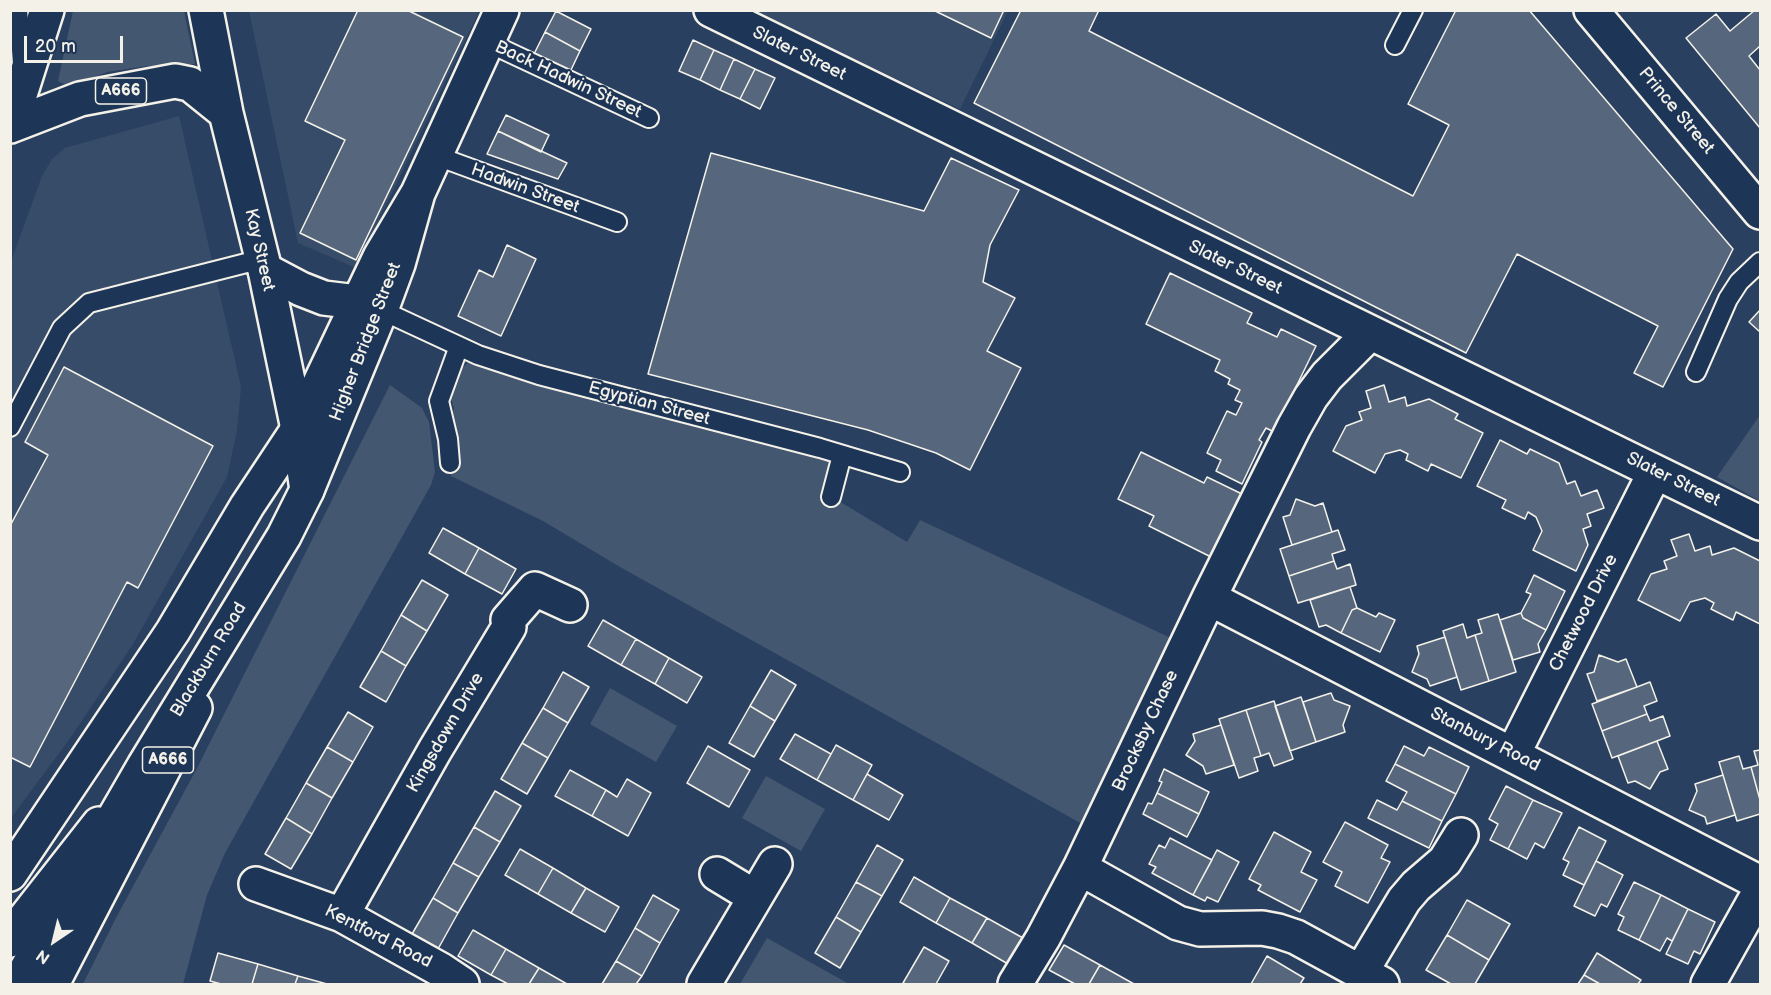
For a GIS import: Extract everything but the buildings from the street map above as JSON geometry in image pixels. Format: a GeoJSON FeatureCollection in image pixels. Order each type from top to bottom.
{"type":"FeatureCollection","features":[{"type":"Feature","properties":{"kind":"main road","name":"A666"},"geometry":{"type":"LineString","coordinates":[[10,126],[24,89],[47,10]]}},
{"type":"Feature","properties":{"kind":"main road","name":"Kay Street"},"geometry":{"type":"LineString","coordinates":[[206,10],[226,113],[264,264],[298,429],[308,490]]}},
{"type":"Feature","properties":{"kind":"main road","name":"Higher Bridge Street"},"geometry":{"type":"LineString","coordinates":[[308,490],[369,306],[380,257],[418,193],[502,10]]}},
{"type":"Feature","properties":{"kind":"main road","name":"Slater Street"},"geometry":{"type":"LineString","coordinates":[[711,10],[1761,523]]}},
{"type":"Feature","properties":{"kind":"main road","name":"Prince Street"},"geometry":{"type":"LineString","coordinates":[[1591,10],[1761,212]]}},
{"type":"Feature","properties":{"kind":"main road","name":"A666"},"geometry":{"type":"LineString","coordinates":[[10,126],[80,99],[176,81],[190,84],[226,113]]}},
{"type":"Feature","properties":{"kind":"main road"},"geometry":{"type":"LineString","coordinates":[[264,264],[301,289],[324,298],[369,306]]}},
{"type":"Feature","properties":{"kind":"main road","name":"Higher Bridge Street"},"geometry":{"type":"LineString","coordinates":[[298,429],[369,306]]}},
{"type":"Feature","properties":{"kind":"main road","name":"Brocksby Chase"},"geometry":{"type":"LineString","coordinates":[[1015,984],[1043,938],[1080,868],[1209,597],[1311,397],[1327,376],[1370,333]]}},
{"type":"Feature","properties":{"kind":"main road"},"geometry":{"type":"LineString","coordinates":[[10,874],[173,631],[247,506],[298,429]]}},
{"type":"Feature","properties":{"kind":"main road","name":"Chetwood Drive"},"geometry":{"type":"LineString","coordinates":[[1513,754],[1655,472]]}},
{"type":"Feature","properties":{"kind":"main road","name":"Blackburn Road"},"geometry":{"type":"LineString","coordinates":[[18,984],[144,766],[284,536],[308,490]]}},
{"type":"Feature","properties":{"kind":"main road","name":"A666"},"geometry":{"type":"LineString","coordinates":[[52,984],[284,536]]}},
{"type":"Feature","properties":{"kind":"main road","name":"Kingsdown Drive"},"geometry":{"type":"LineString","coordinates":[[342,915],[435,750],[509,627],[508,620],[535,589],[570,605]]}},
{"type":"Feature","properties":{"kind":"main road","name":"Stanbury Road"},"geometry":{"type":"LineString","coordinates":[[1209,597],[1761,883]]}},
{"type":"Feature","properties":{"kind":"main road","name":"A666"},"geometry":{"type":"LineString","coordinates":[[10,940],[144,766]]}},
{"type":"Feature","properties":{"kind":"main road"},"geometry":{"type":"LineString","coordinates":[[1080,868],[1190,927],[1200,929],[1262,928],[1278,931],[1296,937],[1372,978],[1404,900],[1416,886],[1445,861],[1461,835]]}},
{"type":"Feature","properties":{"kind":"main road"},"geometry":{"type":"LineString","coordinates":[[704,984],[774,864]]}},
{"type":"Feature","properties":{"kind":"main road"},"geometry":{"type":"LineString","coordinates":[[717,874],[755,897]]}},
{"type":"Feature","properties":{"kind":"main road","name":"Kentford Road"},"geometry":{"type":"LineString","coordinates":[[256,884],[342,915],[462,984]]}},
{"type":"Feature","properties":{"kind":"main road"},"geometry":{"type":"LineString","coordinates":[[1708,984],[1761,891]]}},
{"type":"Feature","properties":{"kind":"lane"},"geometry":{"type":"LineString","coordinates":[[18,10],[24,89]]}},
{"type":"Feature","properties":{"kind":"lane"},"geometry":{"type":"LineString","coordinates":[[1395,45],[1413,10]]}},
{"type":"Feature","properties":{"kind":"lane","name":"Back Hadwin Street"},"geometry":{"type":"LineString","coordinates":[[487,42],[649,118]]}},
{"type":"Feature","properties":{"kind":"lane","name":"Hadwin Street"},"geometry":{"type":"LineString","coordinates":[[434,155],[617,222]]}},
{"type":"Feature","properties":{"kind":"lane"},"geometry":{"type":"LineString","coordinates":[[1696,372],[1728,299],[1739,282],[1761,262]]}},
{"type":"Feature","properties":{"kind":"lane"},"geometry":{"type":"LineString","coordinates":[[10,427],[62,328],[89,303],[264,264]]}},
{"type":"Feature","properties":{"kind":"lane","name":"Egyptian Street"},"geometry":{"type":"LineString","coordinates":[[369,306],[478,355],[539,375],[842,454],[900,472]]}},
{"type":"Feature","properties":{"kind":"lane"},"geometry":{"type":"LineString","coordinates":[[450,464],[448,439],[439,401],[459,346]]}},
{"type":"Feature","properties":{"kind":"lane"},"geometry":{"type":"LineString","coordinates":[[831,497],[842,454]]}},
{"type":"Feature","properties":{"kind":"shaded area"},"geometry":{"type":"Polygon","coordinates":[[[73,11],[184,11],[195,64],[147,66],[107,72],[68,87],[58,81],[73,11]]]}},
{"type":"Feature","properties":{"kind":"shaded area"},"geometry":{"type":"Polygon","coordinates":[[[249,11],[479,11],[356,268],[298,243],[249,11]]]}},
{"type":"Feature","properties":{"kind":"shaded area"},"geometry":{"type":"Polygon","coordinates":[[[751,11],[1008,11],[960,109],[751,11]]]}},
{"type":"Feature","properties":{"kind":"shaded area"},"geometry":{"type":"Polygon","coordinates":[[[179,116],[241,387],[237,430],[227,477],[133,644],[71,737],[11,818],[10,264],[42,176],[52,159],[65,148],[179,116]]]}},
{"type":"Feature","properties":{"kind":"shaded area"},"geometry":{"type":"Polygon","coordinates":[[[478,355],[842,455],[832,497],[907,542],[920,520],[1173,639],[1084,825],[620,567],[543,521],[451,476],[448,439],[454,408],[445,381],[478,355]]]}},
{"type":"Feature","properties":{"kind":"shaded area"},"geometry":{"type":"Polygon","coordinates":[[[390,385],[422,408],[429,422],[435,472],[431,485],[225,853],[207,895],[183,984],[83,984],[196,770],[390,385]]]}},
{"type":"Feature","properties":{"kind":"shaded area"},"geometry":{"type":"Polygon","coordinates":[[[1760,415],[1760,501],[1717,477],[1760,415]]]}},
{"type":"Feature","properties":{"kind":"shaded area"},"geometry":{"type":"Polygon","coordinates":[[[610,688],[677,726],[656,762],[590,724],[610,688]]]}},
{"type":"Feature","properties":{"kind":"shaded area"},"geometry":{"type":"Polygon","coordinates":[[[766,776],[825,809],[801,851],[742,818],[766,776]]]}},
{"type":"Feature","properties":{"kind":"shaded area"},"geometry":{"type":"Polygon","coordinates":[[[767,938],[849,984],[740,984],[767,938]]]}}]}
